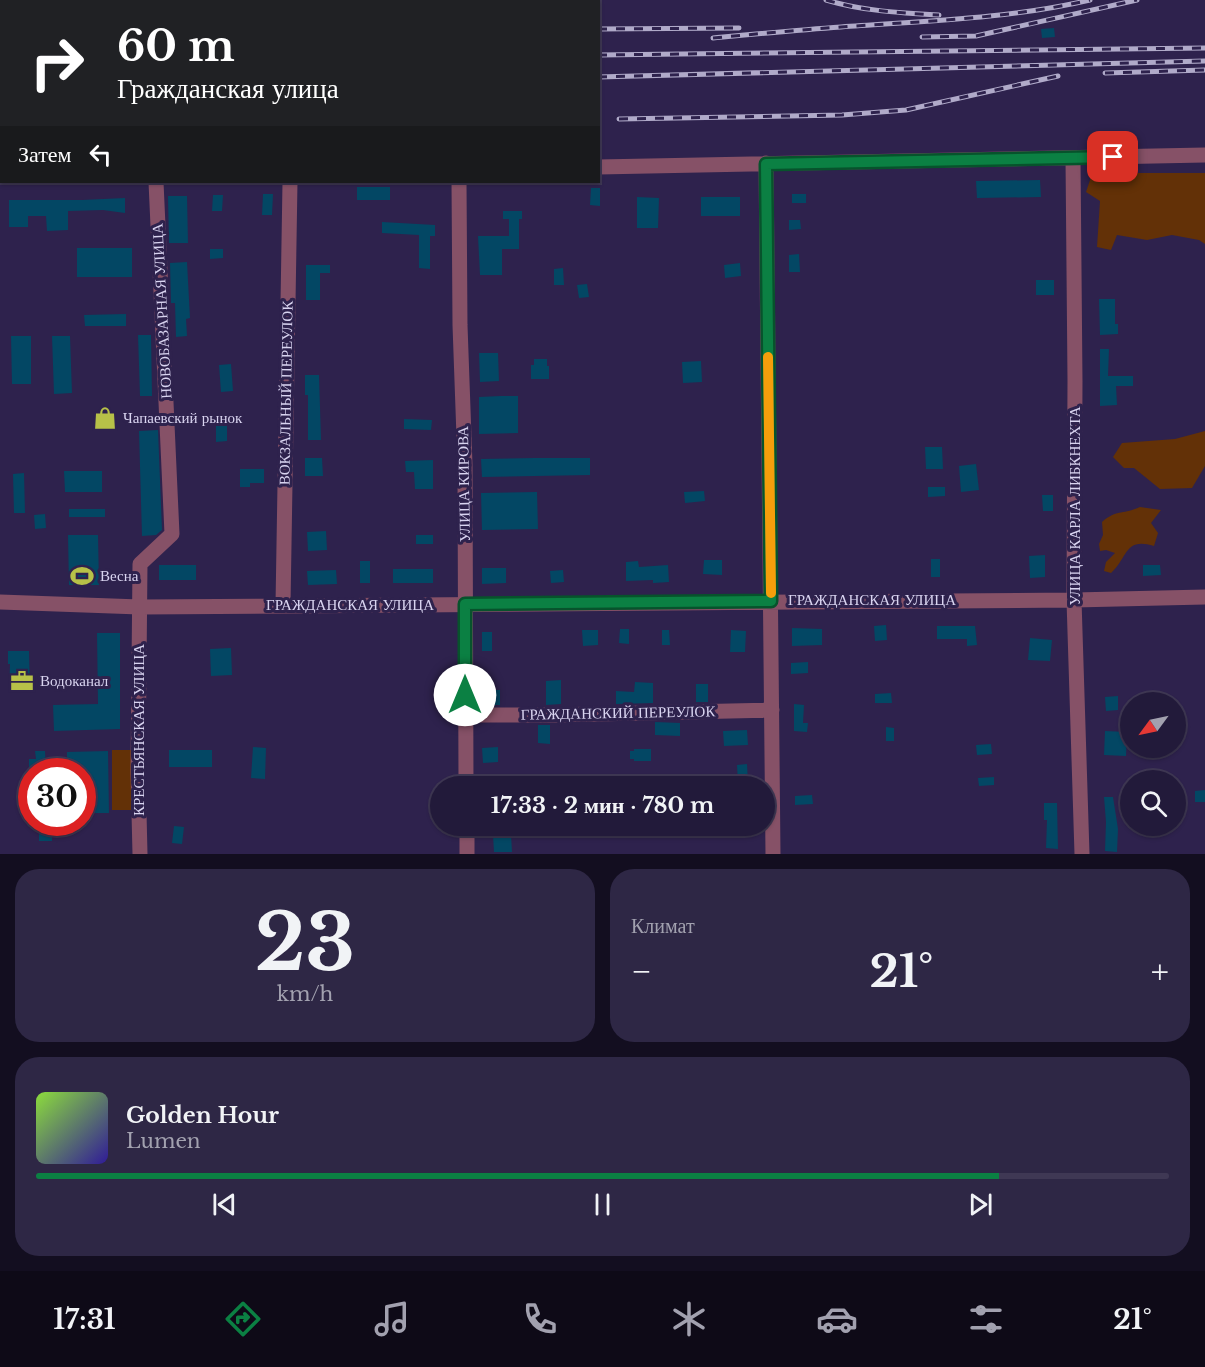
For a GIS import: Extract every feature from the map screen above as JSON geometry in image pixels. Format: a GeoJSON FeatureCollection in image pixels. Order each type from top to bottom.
{"type":"FeatureCollection","features":[{"type":"Feature","properties":{"kind":"street"},"geometry":{"type":"LineString","coordinates":[[600,168],[1205,155]]}},
{"type":"Feature","properties":{"kind":"street","name":"УЛИЦА КАРЛА ЛИБКНЕХТА"},"geometry":{"type":"LineString","coordinates":[[1072,158],[1075,381],[1074,600],[1082,854]]}},
{"type":"Feature","properties":{"kind":"street"},"geometry":{"type":"LineString","coordinates":[[766,164],[773,854]]}},
{"type":"Feature","properties":{"kind":"street","name":"НОВОБАЗАРНАЯ УЛИЦА"},"geometry":{"type":"LineString","coordinates":[[140,607],[140,564],[172,534],[156,183]]}},
{"type":"Feature","properties":{"kind":"street","name":"ВОКЗАЛЬНЫЙ ПЕРЕУЛОК"},"geometry":{"type":"LineString","coordinates":[[283,605],[290,183]]}},
{"type":"Feature","properties":{"kind":"street","name":"УЛИЦА КИРОВА"},"geometry":{"type":"LineString","coordinates":[[459,183],[460,325],[465,465],[466,776]]}},
{"type":"Feature","properties":{"kind":"street","name":"ГРАЖДАНСКАЯ УЛИЦА"},"geometry":{"type":"LineString","coordinates":[[0,602],[140,607],[1205,597]]}},
{"type":"Feature","properties":{"kind":"street","name":"КРЕСТЬЯНСКАЯ УЛИЦА"},"geometry":{"type":"LineString","coordinates":[[140,607],[138,771],[140,854]]}},
{"type":"Feature","properties":{"kind":"street","name":"ГРАЖДАНСКИЙ ПЕРЕУЛОК"},"geometry":{"type":"LineString","coordinates":[[465,715],[772,710]]}},
{"type":"Feature","properties":{"kind":"street"},"geometry":{"type":"LineString","coordinates":[[467,836],[467,854]]}},
{"type":"Feature","properties":{"kind":"shaded area"},"geometry":{"type":"Polygon","coordinates":[[[1118,173],[1205,173],[1205,244],[1199,240],[1172,235],[1147,240],[1117,235],[1111,250],[1097,247],[1100,201],[1086,192],[1091,177],[1118,173]]]}},
{"type":"Feature","properties":{"kind":"shaded area"},"geometry":{"type":"Polygon","coordinates":[[[1205,431],[1205,466],[1192,488],[1160,489],[1134,468],[1124,468],[1113,457],[1122,443],[1175,439],[1205,431]]]}},
{"type":"Feature","properties":{"kind":"shaded area"},"geometry":{"type":"Polygon","coordinates":[[[1140,507],[1161,510],[1151,523],[1158,533],[1154,546],[1137,544],[1128,550],[1111,573],[1104,571],[1106,562],[1115,553],[1100,551],[1099,544],[1103,535],[1102,522],[1116,514],[1140,507]]]}},
{"type":"Feature","properties":{"kind":"shaded area"},"geometry":{"type":"Polygon","coordinates":[[[112,750],[131,750],[131,810],[112,810],[112,750]]]}},
{"type":"Feature","properties":{"kind":"building"},"geometry":{"type":"Polygon","coordinates":[[[1054,28],[1055,37],[1042,38],[1041,29],[1054,28]]]}},
{"type":"Feature","properties":{"kind":"building"},"geometry":{"type":"Polygon","coordinates":[[[1040,180],[1041,197],[977,198],[976,181],[1040,180]]]}},
{"type":"Feature","properties":{"kind":"building"},"geometry":{"type":"Polygon","coordinates":[[[357,187],[390,187],[390,200],[357,200],[357,187]]]}},
{"type":"Feature","properties":{"kind":"building"},"geometry":{"type":"Polygon","coordinates":[[[591,188],[600,188],[600,206],[590,205],[591,188]]]}},
{"type":"Feature","properties":{"kind":"building"},"geometry":{"type":"Polygon","coordinates":[[[263,194],[273,194],[272,215],[262,215],[263,194]]]}},
{"type":"Feature","properties":{"kind":"building"},"geometry":{"type":"Polygon","coordinates":[[[792,194],[806,194],[806,203],[792,203],[792,194]]]}},
{"type":"Feature","properties":{"kind":"building"},"geometry":{"type":"Polygon","coordinates":[[[213,195],[223,195],[222,211],[212,211],[213,195]]]}},
{"type":"Feature","properties":{"kind":"building"},"geometry":{"type":"Polygon","coordinates":[[[168,196],[187,196],[188,243],[169,243],[168,196]]]}},
{"type":"Feature","properties":{"kind":"building"},"geometry":{"type":"Polygon","coordinates":[[[637,197],[659,198],[658,228],[637,228],[637,197]]]}},
{"type":"Feature","properties":{"kind":"building"},"geometry":{"type":"Polygon","coordinates":[[[701,197],[740,197],[740,216],[701,216],[701,197]]]}},
{"type":"Feature","properties":{"kind":"building"},"geometry":{"type":"Polygon","coordinates":[[[125,198],[125,213],[103,210],[68,211],[68,230],[47,231],[46,216],[28,216],[28,227],[9,227],[9,200],[125,198]]]}},
{"type":"Feature","properties":{"kind":"building"},"geometry":{"type":"Polygon","coordinates":[[[503,211],[522,211],[522,219],[519,219],[519,249],[502,249],[502,275],[480,275],[478,236],[509,236],[509,219],[503,219],[503,211]]]}},
{"type":"Feature","properties":{"kind":"building"},"geometry":{"type":"Polygon","coordinates":[[[789,220],[800,220],[801,229],[789,230],[789,220]]]}},
{"type":"Feature","properties":{"kind":"building"},"geometry":{"type":"Polygon","coordinates":[[[382,222],[435,225],[435,236],[430,236],[430,269],[419,268],[419,235],[382,233],[382,222]]]}},
{"type":"Feature","properties":{"kind":"building"},"geometry":{"type":"Polygon","coordinates":[[[77,248],[132,248],[132,277],[77,277],[77,248]]]}},
{"type":"Feature","properties":{"kind":"building"},"geometry":{"type":"Polygon","coordinates":[[[210,249],[223,249],[223,258],[210,259],[210,249]]]}},
{"type":"Feature","properties":{"kind":"building"},"geometry":{"type":"Polygon","coordinates":[[[799,254],[800,272],[789,272],[789,255],[799,254]]]}},
{"type":"Feature","properties":{"kind":"building"},"geometry":{"type":"Polygon","coordinates":[[[187,262],[190,318],[186,319],[187,336],[176,337],[175,303],[171,303],[170,263],[187,262]]]}},
{"type":"Feature","properties":{"kind":"building"},"geometry":{"type":"Polygon","coordinates":[[[740,263],[741,276],[725,278],[724,265],[740,263]]]}},
{"type":"Feature","properties":{"kind":"building"},"geometry":{"type":"Polygon","coordinates":[[[306,265],[330,265],[330,273],[320,273],[320,300],[306,300],[306,265]]]}},
{"type":"Feature","properties":{"kind":"building"},"geometry":{"type":"Polygon","coordinates":[[[563,268],[564,285],[554,285],[554,269],[563,268]]]}},
{"type":"Feature","properties":{"kind":"building"},"geometry":{"type":"Polygon","coordinates":[[[1036,280],[1054,280],[1054,295],[1036,295],[1036,280]]]}},
{"type":"Feature","properties":{"kind":"building"},"geometry":{"type":"Polygon","coordinates":[[[587,284],[589,297],[579,298],[577,285],[587,284]]]}},
{"type":"Feature","properties":{"kind":"building"},"geometry":{"type":"Polygon","coordinates":[[[1099,299],[1115,299],[1115,324],[1118,324],[1118,334],[1100,335],[1099,299]]]}},
{"type":"Feature","properties":{"kind":"building"},"geometry":{"type":"Polygon","coordinates":[[[126,314],[126,326],[85,326],[84,315],[126,314]]]}},
{"type":"Feature","properties":{"kind":"building"},"geometry":{"type":"Polygon","coordinates":[[[138,335],[151,335],[152,396],[140,396],[138,335]]]}},
{"type":"Feature","properties":{"kind":"building"},"geometry":{"type":"Polygon","coordinates":[[[11,336],[31,336],[31,384],[12,384],[11,336]]]}},
{"type":"Feature","properties":{"kind":"building"},"geometry":{"type":"Polygon","coordinates":[[[52,336],[70,336],[72,393],[54,394],[52,336]]]}},
{"type":"Feature","properties":{"kind":"building"},"geometry":{"type":"Polygon","coordinates":[[[1100,349],[1109,349],[1108,376],[1133,376],[1133,386],[1116,386],[1117,405],[1100,406],[1100,349]]]}},
{"type":"Feature","properties":{"kind":"building"},"geometry":{"type":"Polygon","coordinates":[[[479,353],[498,353],[499,381],[480,382],[479,353]]]}},
{"type":"Feature","properties":{"kind":"building"},"geometry":{"type":"Polygon","coordinates":[[[534,359],[547,359],[549,379],[531,379],[531,365],[534,365],[534,359]]]}},
{"type":"Feature","properties":{"kind":"building"},"geometry":{"type":"Polygon","coordinates":[[[701,361],[702,382],[683,383],[682,362],[701,361]]]}},
{"type":"Feature","properties":{"kind":"building"},"geometry":{"type":"Polygon","coordinates":[[[231,364],[233,391],[221,392],[219,365],[231,364]]]}},
{"type":"Feature","properties":{"kind":"building"},"geometry":{"type":"Polygon","coordinates":[[[305,375],[319,375],[321,440],[308,440],[308,395],[305,395],[305,375]]]}},
{"type":"Feature","properties":{"kind":"building"},"geometry":{"type":"Polygon","coordinates":[[[518,396],[518,433],[479,434],[479,397],[518,396]]]}},
{"type":"Feature","properties":{"kind":"building"},"geometry":{"type":"Polygon","coordinates":[[[404,419],[432,420],[431,430],[404,429],[404,419]]]}},
{"type":"Feature","properties":{"kind":"building"},"geometry":{"type":"Polygon","coordinates":[[[216,420],[227,420],[227,441],[216,442],[216,420]]]}},
{"type":"Feature","properties":{"kind":"building"},"geometry":{"type":"Polygon","coordinates":[[[158,430],[162,530],[156,535],[142,536],[139,431],[158,430]]]}},
{"type":"Feature","properties":{"kind":"building"},"geometry":{"type":"Polygon","coordinates":[[[925,447],[942,447],[943,469],[926,469],[925,447]]]}},
{"type":"Feature","properties":{"kind":"building"},"geometry":{"type":"Polygon","coordinates":[[[305,458],[322,458],[323,476],[305,476],[305,458]]]}},
{"type":"Feature","properties":{"kind":"building"},"geometry":{"type":"Polygon","coordinates":[[[590,458],[590,475],[482,477],[481,459],[590,458]]]}},
{"type":"Feature","properties":{"kind":"building"},"geometry":{"type":"Polygon","coordinates":[[[433,460],[433,489],[415,489],[414,472],[406,472],[405,461],[433,460]]]}},
{"type":"Feature","properties":{"kind":"building"},"geometry":{"type":"Polygon","coordinates":[[[976,464],[979,490],[961,492],[959,466],[976,464]]]}},
{"type":"Feature","properties":{"kind":"building"},"geometry":{"type":"Polygon","coordinates":[[[240,469],[264,469],[264,483],[250,483],[250,487],[240,487],[240,469]]]}},
{"type":"Feature","properties":{"kind":"building"},"geometry":{"type":"Polygon","coordinates":[[[64,471],[102,471],[102,492],[65,492],[64,471]]]}},
{"type":"Feature","properties":{"kind":"building"},"geometry":{"type":"Polygon","coordinates":[[[24,473],[25,513],[14,513],[13,474],[24,473]]]}},
{"type":"Feature","properties":{"kind":"building"},"geometry":{"type":"Polygon","coordinates":[[[928,487],[945,487],[945,496],[928,497],[928,487]]]}},
{"type":"Feature","properties":{"kind":"building"},"geometry":{"type":"Polygon","coordinates":[[[704,491],[705,501],[685,503],[684,492],[704,491]]]}},
{"type":"Feature","properties":{"kind":"building"},"geometry":{"type":"Polygon","coordinates":[[[537,492],[538,529],[482,530],[481,493],[537,492]]]}},
{"type":"Feature","properties":{"kind":"building"},"geometry":{"type":"Polygon","coordinates":[[[1042,495],[1053,495],[1053,511],[1043,511],[1042,495]]]}},
{"type":"Feature","properties":{"kind":"building"},"geometry":{"type":"Polygon","coordinates":[[[69,509],[105,509],[105,517],[69,517],[69,509]]]}},
{"type":"Feature","properties":{"kind":"building"},"geometry":{"type":"Polygon","coordinates":[[[45,514],[46,528],[35,529],[34,515],[45,514]]]}},
{"type":"Feature","properties":{"kind":"building"},"geometry":{"type":"Polygon","coordinates":[[[326,531],[327,550],[308,551],[307,532],[326,531]]]}},
{"type":"Feature","properties":{"kind":"building"},"geometry":{"type":"Polygon","coordinates":[[[68,535],[98,535],[99,585],[69,585],[68,535]]]}},
{"type":"Feature","properties":{"kind":"building"},"geometry":{"type":"Polygon","coordinates":[[[416,535],[433,535],[433,544],[416,544],[416,535]]]}},
{"type":"Feature","properties":{"kind":"building"},"geometry":{"type":"Polygon","coordinates":[[[1045,555],[1045,577],[1030,578],[1029,556],[1045,555]]]}},
{"type":"Feature","properties":{"kind":"building"},"geometry":{"type":"Polygon","coordinates":[[[931,559],[940,559],[940,577],[931,577],[931,559]]]}},
{"type":"Feature","properties":{"kind":"building"},"geometry":{"type":"Polygon","coordinates":[[[704,560],[722,560],[722,575],[703,574],[704,560]]]}},
{"type":"Feature","properties":{"kind":"building"},"geometry":{"type":"Polygon","coordinates":[[[360,561],[370,561],[370,583],[360,583],[360,561]]]}},
{"type":"Feature","properties":{"kind":"building"},"geometry":{"type":"Polygon","coordinates":[[[638,561],[639,567],[668,565],[669,582],[626,581],[626,562],[638,561]]]}},
{"type":"Feature","properties":{"kind":"building"},"geometry":{"type":"Polygon","coordinates":[[[159,565],[196,565],[196,580],[159,580],[159,565]]]}},
{"type":"Feature","properties":{"kind":"building"},"geometry":{"type":"Polygon","coordinates":[[[1143,565],[1160,565],[1161,575],[1143,576],[1143,565]]]}},
{"type":"Feature","properties":{"kind":"building"},"geometry":{"type":"Polygon","coordinates":[[[482,568],[506,568],[506,583],[482,584],[482,568]]]}},
{"type":"Feature","properties":{"kind":"building"},"geometry":{"type":"Polygon","coordinates":[[[393,569],[433,569],[433,583],[393,583],[393,569]]]}},
{"type":"Feature","properties":{"kind":"building"},"geometry":{"type":"Polygon","coordinates":[[[336,570],[337,584],[308,585],[307,571],[336,570]]]}},
{"type":"Feature","properties":{"kind":"building"},"geometry":{"type":"Polygon","coordinates":[[[563,570],[564,582],[551,583],[550,571],[563,570]]]}},
{"type":"Feature","properties":{"kind":"building"},"geometry":{"type":"Polygon","coordinates":[[[886,625],[887,640],[875,641],[874,626],[886,625]]]}},
{"type":"Feature","properties":{"kind":"building"},"geometry":{"type":"Polygon","coordinates":[[[937,626],[975,626],[977,645],[967,646],[967,639],[937,639],[937,626]]]}},
{"type":"Feature","properties":{"kind":"building"},"geometry":{"type":"Polygon","coordinates":[[[792,628],[822,629],[822,645],[792,646],[792,628]]]}},
{"type":"Feature","properties":{"kind":"building"},"geometry":{"type":"Polygon","coordinates":[[[620,629],[629,629],[629,644],[619,643],[620,629]]]}},
{"type":"Feature","properties":{"kind":"building"},"geometry":{"type":"Polygon","coordinates":[[[582,630],[598,630],[598,645],[583,646],[582,630]]]}},
{"type":"Feature","properties":{"kind":"building"},"geometry":{"type":"Polygon","coordinates":[[[662,630],[669,630],[670,645],[662,645],[662,630]]]}},
{"type":"Feature","properties":{"kind":"building"},"geometry":{"type":"Polygon","coordinates":[[[731,630],[746,631],[745,652],[730,652],[731,630]]]}},
{"type":"Feature","properties":{"kind":"building"},"geometry":{"type":"Polygon","coordinates":[[[482,632],[492,632],[492,651],[482,651],[482,632]]]}},
{"type":"Feature","properties":{"kind":"building"},"geometry":{"type":"Polygon","coordinates":[[[97,633],[120,633],[120,729],[54,731],[53,705],[98,704],[97,633]]]}},
{"type":"Feature","properties":{"kind":"building"},"geometry":{"type":"Polygon","coordinates":[[[1030,638],[1052,640],[1050,661],[1028,660],[1030,638]]]}},
{"type":"Feature","properties":{"kind":"building"},"geometry":{"type":"Polygon","coordinates":[[[231,648],[232,675],[211,676],[210,649],[231,648]]]}},
{"type":"Feature","properties":{"kind":"building"},"geometry":{"type":"Polygon","coordinates":[[[8,651],[29,651],[30,692],[9,692],[8,651]]]}},
{"type":"Feature","properties":{"kind":"building"},"geometry":{"type":"Polygon","coordinates":[[[808,662],[808,673],[791,674],[791,663],[808,662]]]}},
{"type":"Feature","properties":{"kind":"building"},"geometry":{"type":"Polygon","coordinates":[[[561,680],[561,704],[546,705],[546,681],[561,680]]]}},
{"type":"Feature","properties":{"kind":"building"},"geometry":{"type":"Polygon","coordinates":[[[635,682],[653,683],[653,703],[616,704],[616,691],[634,692],[635,682]]]}},
{"type":"Feature","properties":{"kind":"building"},"geometry":{"type":"Polygon","coordinates":[[[696,684],[708,684],[708,702],[696,702],[696,684]]]}},
{"type":"Feature","properties":{"kind":"building"},"geometry":{"type":"Polygon","coordinates":[[[483,690],[500,690],[500,705],[483,705],[483,690]]]}},
{"type":"Feature","properties":{"kind":"building"},"geometry":{"type":"Polygon","coordinates":[[[891,693],[892,703],[875,703],[875,694],[891,693]]]}},
{"type":"Feature","properties":{"kind":"building"},"geometry":{"type":"Polygon","coordinates":[[[1118,696],[1118,710],[1106,711],[1105,697],[1118,696]]]}},
{"type":"Feature","properties":{"kind":"building"},"geometry":{"type":"Polygon","coordinates":[[[794,704],[804,705],[803,723],[808,723],[807,732],[794,731],[794,704]]]}},
{"type":"Feature","properties":{"kind":"building"},"geometry":{"type":"Polygon","coordinates":[[[655,722],[680,723],[680,736],[655,735],[655,722]]]}},
{"type":"Feature","properties":{"kind":"building"},"geometry":{"type":"Polygon","coordinates":[[[538,725],[550,725],[550,744],[538,743],[538,725]]]}},
{"type":"Feature","properties":{"kind":"building"},"geometry":{"type":"Polygon","coordinates":[[[886,727],[894,728],[894,741],[886,741],[886,727]]]}},
{"type":"Feature","properties":{"kind":"building"},"geometry":{"type":"Polygon","coordinates":[[[747,730],[748,745],[724,746],[723,731],[747,730]]]}},
{"type":"Feature","properties":{"kind":"building"},"geometry":{"type":"Polygon","coordinates":[[[1105,731],[1120,732],[1120,756],[1104,755],[1105,731]]]}},
{"type":"Feature","properties":{"kind":"building"},"geometry":{"type":"Polygon","coordinates":[[[991,744],[992,754],[977,755],[976,745],[991,744]]]}},
{"type":"Feature","properties":{"kind":"building"},"geometry":{"type":"Polygon","coordinates":[[[253,747],[266,748],[265,779],[251,778],[253,747]]]}},
{"type":"Feature","properties":{"kind":"building"},"geometry":{"type":"Polygon","coordinates":[[[498,747],[498,762],[483,763],[482,748],[498,747]]]}},
{"type":"Feature","properties":{"kind":"building"},"geometry":{"type":"Polygon","coordinates":[[[651,749],[651,761],[630,759],[630,751],[651,749]]]}},
{"type":"Feature","properties":{"kind":"building"},"geometry":{"type":"Polygon","coordinates":[[[169,750],[212,750],[212,767],[169,767],[169,750]]]}},
{"type":"Feature","properties":{"kind":"building"},"geometry":{"type":"Polygon","coordinates":[[[35,751],[45,751],[45,758],[36,758],[35,751]]]}},
{"type":"Feature","properties":{"kind":"building"},"geometry":{"type":"Polygon","coordinates":[[[108,751],[109,813],[96,813],[96,758],[67,758],[67,752],[108,751]]]}},
{"type":"Feature","properties":{"kind":"building"},"geometry":{"type":"Polygon","coordinates":[[[747,764],[748,776],[738,776],[737,765],[747,764]]]}},
{"type":"Feature","properties":{"kind":"building"},"geometry":{"type":"Polygon","coordinates":[[[994,777],[994,785],[979,786],[978,778],[994,777]]]}},
{"type":"Feature","properties":{"kind":"building"},"geometry":{"type":"Polygon","coordinates":[[[1205,790],[1205,802],[1195,802],[1195,791],[1205,790]]]}},
{"type":"Feature","properties":{"kind":"building"},"geometry":{"type":"Polygon","coordinates":[[[812,795],[813,804],[795,805],[795,796],[812,795]]]}},
{"type":"Feature","properties":{"kind":"building"},"geometry":{"type":"Polygon","coordinates":[[[1104,797],[1113,797],[1118,829],[1117,852],[1105,851],[1104,797]]]}},
{"type":"Feature","properties":{"kind":"building"},"geometry":{"type":"Polygon","coordinates":[[[1044,803],[1057,803],[1058,849],[1046,848],[1047,820],[1044,820],[1044,803]]]}},
{"type":"Feature","properties":{"kind":"building"},"geometry":{"type":"Polygon","coordinates":[[[174,826],[184,827],[182,844],[172,843],[174,826]]]}},
{"type":"Feature","properties":{"kind":"building"},"geometry":{"type":"Polygon","coordinates":[[[39,836],[52,836],[52,841],[39,841],[39,836]]]}},
{"type":"Feature","properties":{"kind":"building"},"geometry":{"type":"Polygon","coordinates":[[[493,836],[511,836],[512,852],[494,852],[493,836]]]}},
{"type":"Feature","properties":{"kind":"railway"},"geometry":{"type":"LineString","coordinates":[[826,0],[868,9],[939,15]]}},
{"type":"Feature","properties":{"kind":"railway"},"geometry":{"type":"LineString","coordinates":[[713,38],[997,15],[1090,0]]}},
{"type":"Feature","properties":{"kind":"railway"},"geometry":{"type":"LineString","coordinates":[[922,37],[976,36],[1137,0]]}},
{"type":"Feature","properties":{"kind":"railway"},"geometry":{"type":"LineString","coordinates":[[600,29],[739,28]]}},
{"type":"Feature","properties":{"kind":"railway"},"geometry":{"type":"LineString","coordinates":[[600,55],[1205,48]]}},
{"type":"Feature","properties":{"kind":"railway"},"geometry":{"type":"LineString","coordinates":[[600,77],[1205,61]]}},
{"type":"Feature","properties":{"kind":"railway"},"geometry":{"type":"LineString","coordinates":[[1105,73],[1205,70]]}},
{"type":"Feature","properties":{"kind":"railway"},"geometry":{"type":"LineString","coordinates":[[619,119],[842,115],[906,110],[1058,76]]}},
{"type":"Feature","properties":{"kind":"slow traffic"},"geometry":{"type":"LineString","coordinates":[[768,357],[771,593]]}},
{"type":"Feature","properties":{"kind":"place","name":"Чапаевский рынок"},"geometry":{"type":"Point","coordinates":[105,418]}},
{"type":"Feature","properties":{"kind":"place","name":"Весна"},"geometry":{"type":"Point","coordinates":[82,576]}},
{"type":"Feature","properties":{"kind":"place","name":"Водоканал"},"geometry":{"type":"Point","coordinates":[22,681]}},
{"type":"Feature","properties":{"kind":"route"},"geometry":{"type":"LineString","coordinates":[[465,695],[465,604],[771,601],[766,164],[1113,157]]}}]}
